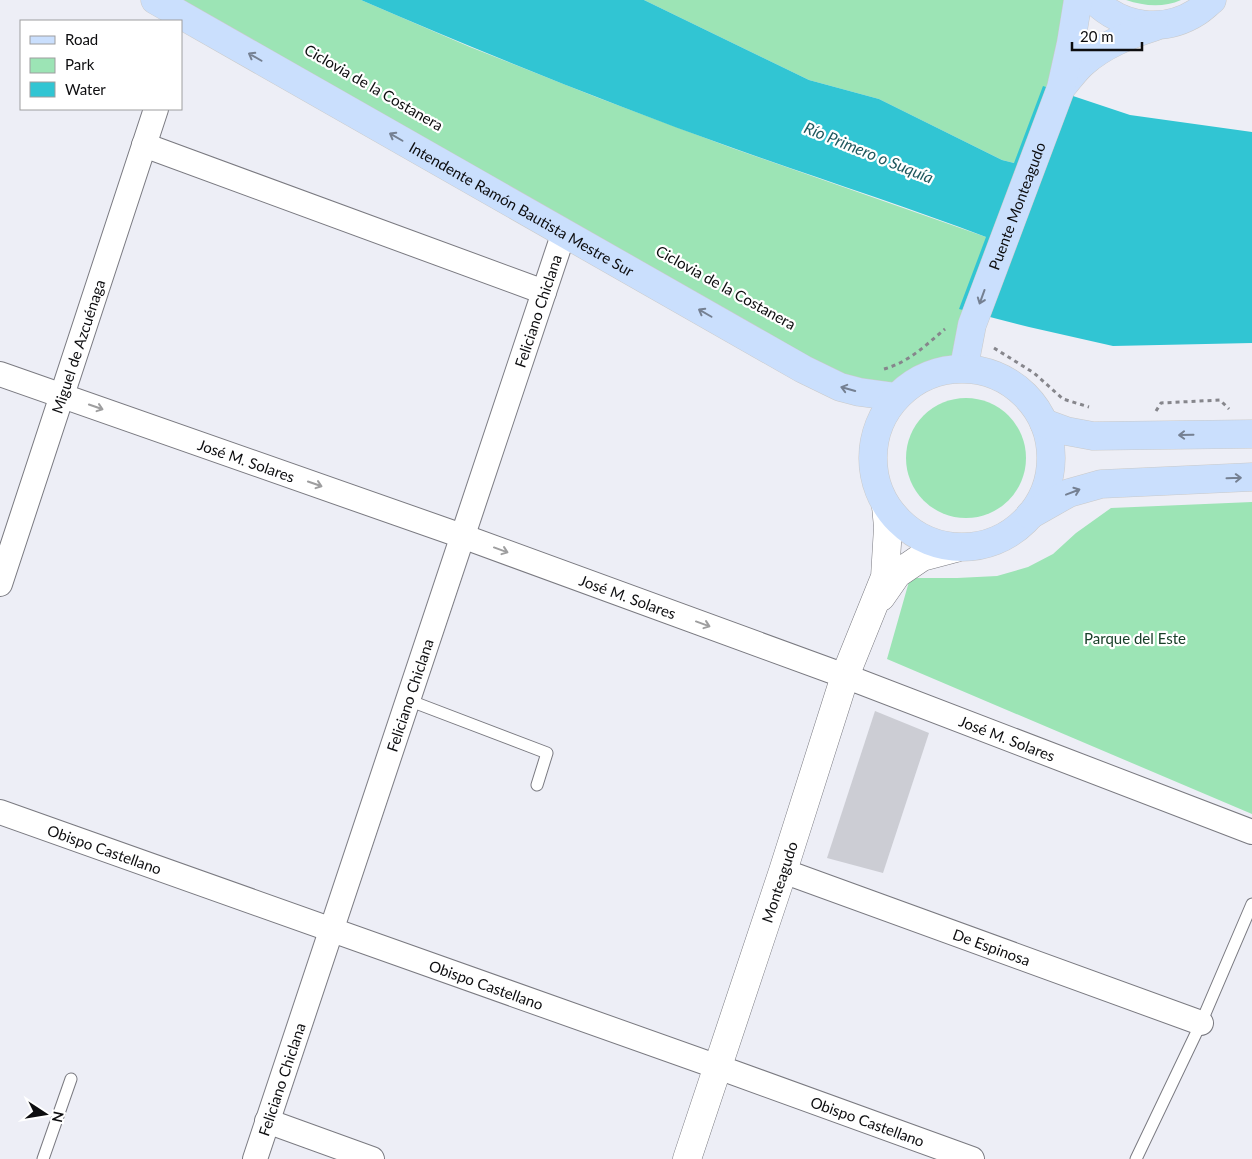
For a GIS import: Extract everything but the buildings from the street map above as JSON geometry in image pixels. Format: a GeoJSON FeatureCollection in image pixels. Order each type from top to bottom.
{"type":"FeatureCollection","features":[{"type":"Feature","properties":{"kind":"main road","name":"Intendente Ramón Bautista Mestre Sur"},"geometry":{"type":"LineString","coordinates":[[155,0],[178,20]]}},
{"type":"Feature","properties":{"kind":"main road"},"geometry":{"type":"LineString","coordinates":[[1060,88],[1071,43],[1078,0]]}},
{"type":"Feature","properties":{"kind":"main road"},"geometry":{"type":"LineString","coordinates":[[1094,0],[1103,9],[1120,19],[1138,24],[1158,26]]}},
{"type":"Feature","properties":{"kind":"main road"},"geometry":{"type":"LineString","coordinates":[[1060,88],[1083,63],[1100,50],[1138,32],[1178,21],[1197,12],[1212,0]]}},
{"type":"Feature","properties":{"kind":"main road","name":"Intendente Ramón Bautista Mestre Sur"},"geometry":{"type":"LineString","coordinates":[[183,24],[564,232],[803,369],[840,387],[859,392],[896,396]]}},
{"type":"Feature","properties":{"kind":"main road","name":"Puente Monteagudo"},"geometry":{"type":"LineString","coordinates":[[971,329],[1060,88]]}},
{"type":"Feature","properties":{"kind":"main road"},"geometry":{"type":"LineString","coordinates":[[964,367],[971,329]]}},
{"type":"Feature","properties":{"kind":"main road"},"geometry":{"type":"LineString","coordinates":[[964,367],[979,369],[1007,380],[1029,398],[1044,423],[1050,447],[1050,471],[1044,494],[1030,515],[1010,534],[984,545],[956,548],[929,542],[905,528],[886,506],[874,480],[872,451],[880,420],[896,396],[920,378],[964,367]]}},
{"type":"Feature","properties":{"kind":"main road"},"geometry":{"type":"LineString","coordinates":[[1044,423],[1066,431],[1093,436],[1252,434]]}},
{"type":"Feature","properties":{"kind":"main road"},"geometry":{"type":"LineString","coordinates":[[1030,515],[1069,493],[1101,484],[1252,477]]}},
{"type":"Feature","properties":{"kind":"street","name":"Miguel de Azcuénaga"},"geometry":{"type":"LineString","coordinates":[[0,584],[156,110]]}},
{"type":"Feature","properties":{"kind":"street"},"geometry":{"type":"LineString","coordinates":[[144,145],[544,292]]}},
{"type":"Feature","properties":{"kind":"street","name":"Feliciano Chiclana"},"geometry":{"type":"LineString","coordinates":[[255,1159],[564,232]]}},
{"type":"Feature","properties":{"kind":"street","name":"José M. Solares"},"geometry":{"type":"LineString","coordinates":[[0,374],[462,536],[845,676],[1252,832]]}},
{"type":"Feature","properties":{"kind":"street","name":"Monteagudo"},"geometry":{"type":"LineString","coordinates":[[687,1159],[783,871],[845,676],[885,578],[888,527],[886,506]]}},
{"type":"Feature","properties":{"kind":"street","name":"Monteagudo"},"geometry":{"type":"LineString","coordinates":[[876,604],[898,574],[922,557],[956,548]]}},
{"type":"Feature","properties":{"kind":"street","name":"Obispo Castellano"},"geometry":{"type":"LineString","coordinates":[[0,812],[972,1159]]}},
{"type":"Feature","properties":{"kind":"street","name":"De Espinosa"},"geometry":{"type":"LineString","coordinates":[[783,871],[1201,1023]]}},
{"type":"Feature","properties":{"kind":"street"},"geometry":{"type":"LineString","coordinates":[[268,1121],[372,1159]]}},
{"type":"Feature","properties":{"kind":"lane"},"geometry":{"type":"LineString","coordinates":[[408,700],[547,752],[536,785]]}},
{"type":"Feature","properties":{"kind":"lane"},"geometry":{"type":"LineString","coordinates":[[1136,1159],[1201,1023],[1252,904]]}},
{"type":"Feature","properties":{"kind":"lane"},"geometry":{"type":"LineString","coordinates":[[43,1159],[72,1079]]}},
{"type":"Feature","properties":{"kind":"path"},"geometry":{"type":"LineString","coordinates":[[878,369],[896,365],[915,354],[946,329],[955,327],[971,329],[988,338],[995,350],[1014,359],[1034,373],[1063,399],[1094,408]]}},
{"type":"Feature","properties":{"kind":"path"},"geometry":{"type":"LineString","coordinates":[[1156,412],[1161,403],[1220,400],[1230,410],[1237,410]]}},
{"type":"Feature","properties":{"kind":"green space"},"geometry":{"type":"Polygon","coordinates":[[[155,0],[361,0],[470,47],[596,97],[732,148],[986,237],[1014,163],[1002,160],[879,99],[809,80],[644,0],[1078,0],[964,367],[920,378],[896,397],[859,392],[155,0]]]}},
{"type":"Feature","properties":{"kind":"green space"},"geometry":{"type":"Polygon","coordinates":[[[1126,0],[1181,0],[1174,3],[1154,5],[1126,0]]]}},
{"type":"Feature","properties":{"kind":"green space"},"geometry":{"type":"Polygon","coordinates":[[[966,398],[978,399],[989,403],[999,408],[1008,416],[1016,425],[1021,435],[1025,446],[1025,470],[1021,481],[1016,491],[1008,500],[999,508],[989,513],[978,517],[966,518],[954,517],[943,513],[933,508],[924,500],[916,491],[911,481],[907,470],[906,458],[907,446],[911,435],[916,425],[924,416],[933,408],[943,403],[954,399],[966,398]]]}},
{"type":"Feature","properties":{"kind":"green space","name":"Parque del Este"},"geometry":{"type":"Polygon","coordinates":[[[1252,502],[1252,814],[887,659],[910,578],[997,576],[1028,567],[1053,554],[1076,533],[1111,508],[1252,502]]]}},
{"type":"Feature","properties":{"kind":"water","name":"Río Primero o Suquía"},"geometry":{"type":"Polygon","coordinates":[[[361,0],[644,0],[809,80],[879,99],[1002,160],[1014,163],[1043,86],[1130,115],[1252,132],[1252,343],[1113,346],[959,309],[986,237],[639,113],[361,0]]]}}]}
